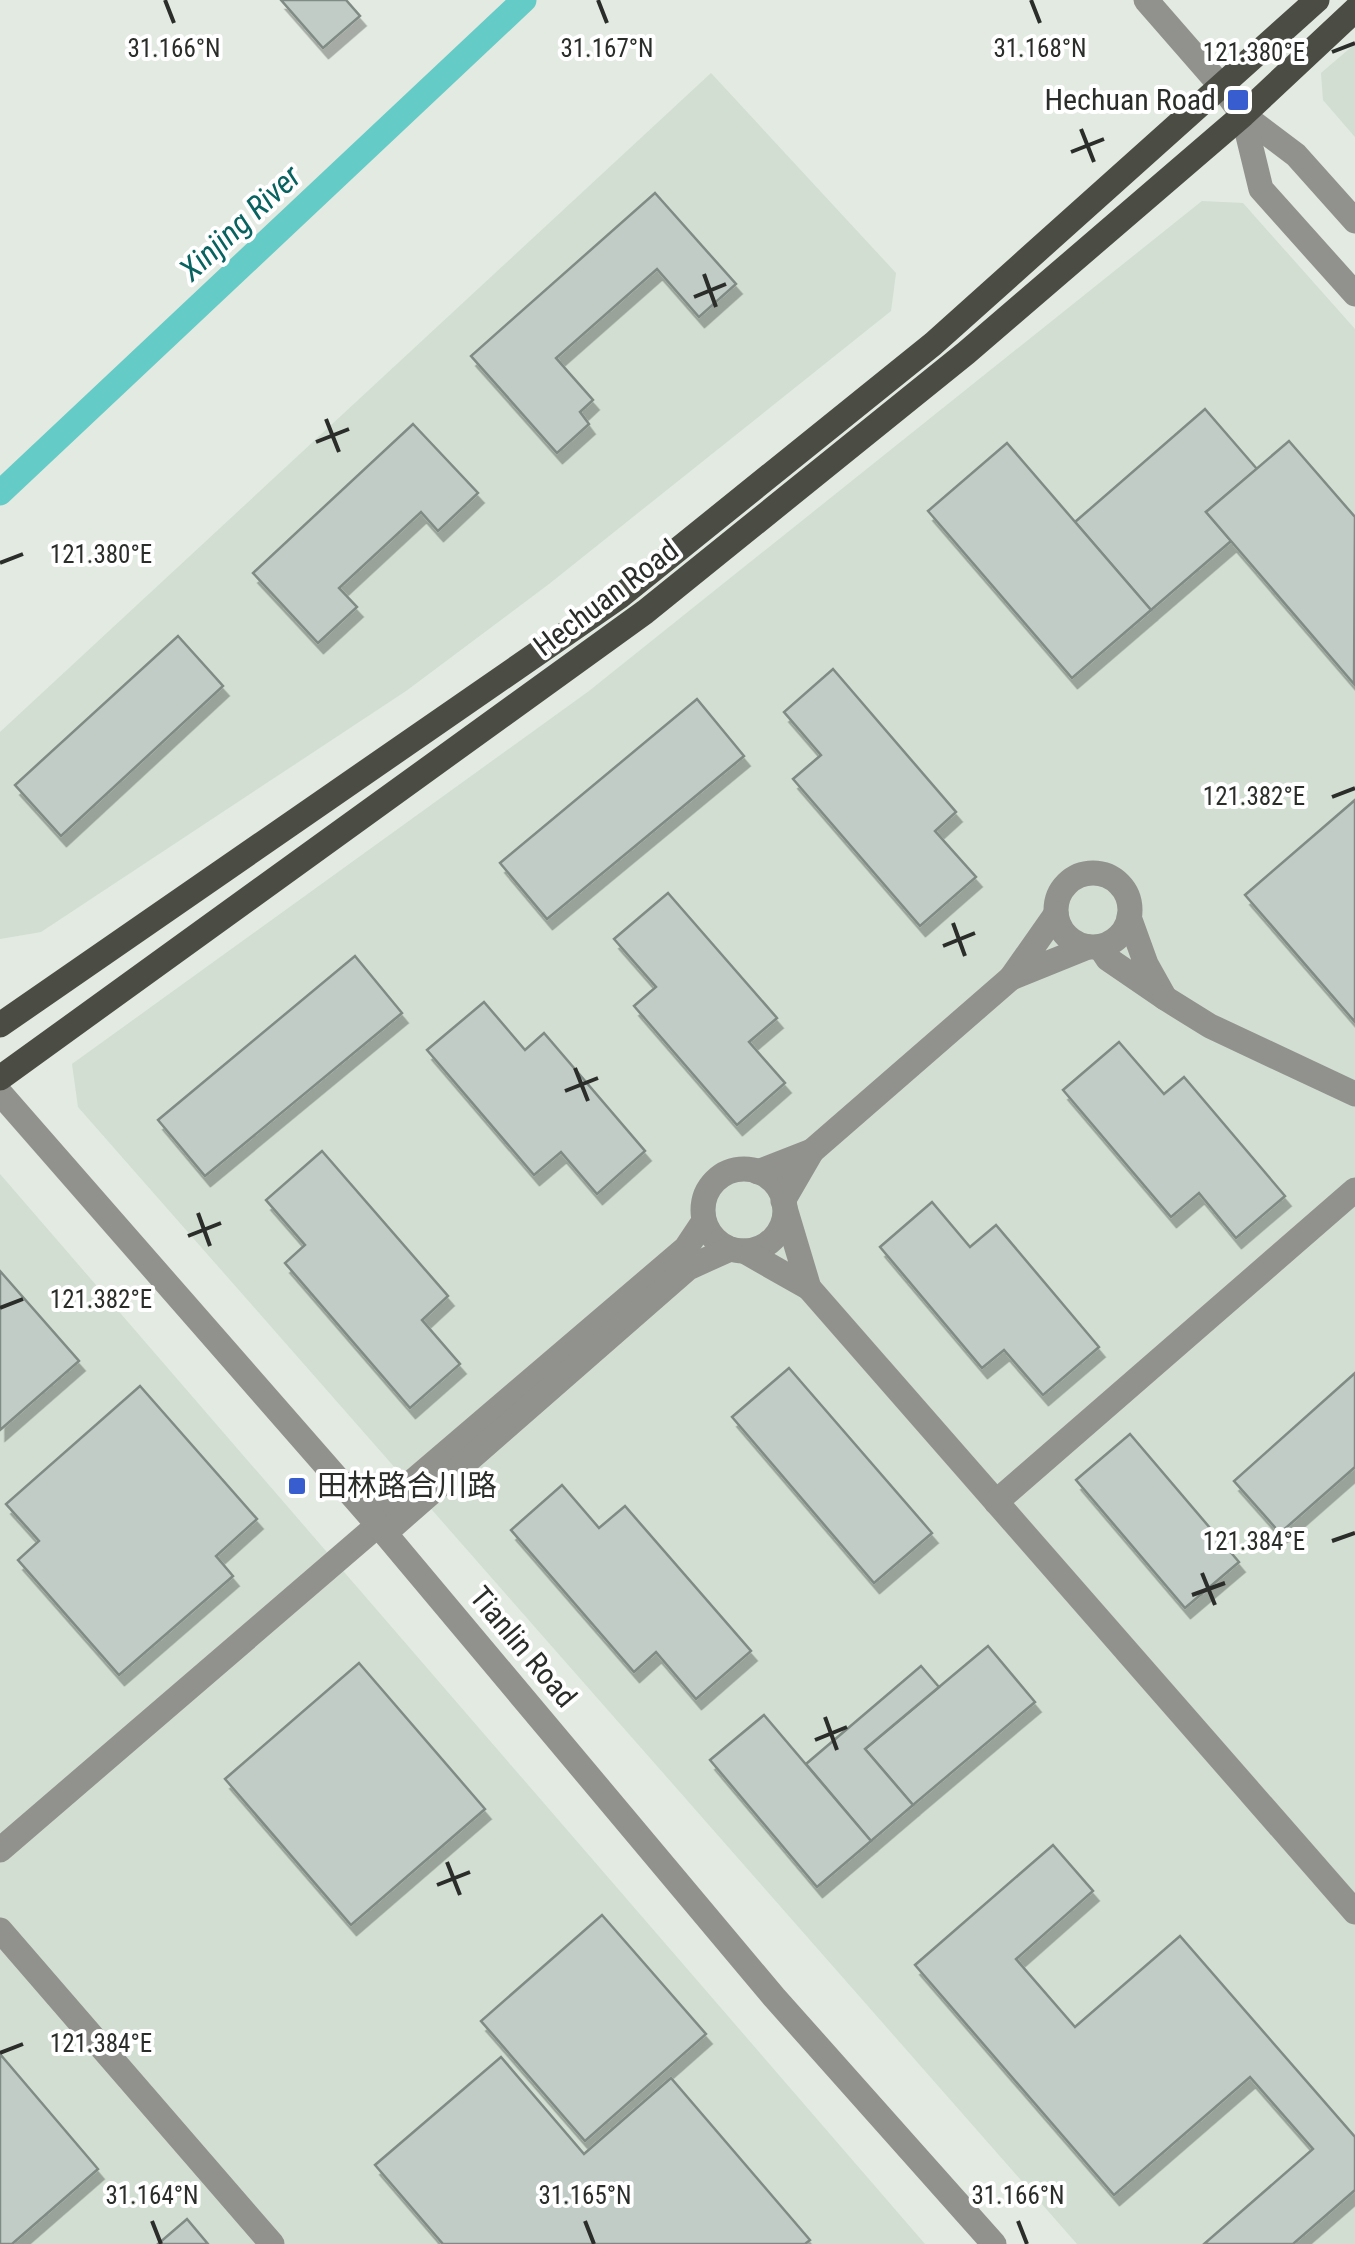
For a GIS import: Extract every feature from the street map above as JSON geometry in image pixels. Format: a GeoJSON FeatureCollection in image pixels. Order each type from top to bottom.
{"type":"FeatureCollection","features":[{"type":"Feature","properties":{"kind":"main road","name":"Hechuan Road"},"geometry":{"type":"LineString","coordinates":[[0,1025],[619,597],[933,344],[1317,0]]}},
{"type":"Feature","properties":{"kind":"main road","name":"Hechuan Road"},"geometry":{"type":"LineString","coordinates":[[0,1078],[645,612],[966,353],[1243,115],[1355,10]]}},
{"type":"Feature","properties":{"kind":"street"},"geometry":{"type":"LineString","coordinates":[[1146,0],[1243,115],[1296,155],[1355,222]]}},
{"type":"Feature","properties":{"kind":"street"},"geometry":{"type":"LineString","coordinates":[[1243,115],[1261,189],[1355,294]]}},
{"type":"Feature","properties":{"kind":"street"},"geometry":{"type":"LineString","coordinates":[[1165,998],[1128,918],[1128,898],[1122,887],[1102,873],[1078,875],[1068,882],[1056,902],[1059,926],[1066,936],[1094,947],[1165,998],[1210,1026],[1355,1094]]}},
{"type":"Feature","properties":{"kind":"street"},"geometry":{"type":"LineString","coordinates":[[758,1172],[812,1151],[1011,978],[1056,914]]}},
{"type":"Feature","properties":{"kind":"street"},"geometry":{"type":"LineString","coordinates":[[1011,978],[1112,942],[1121,934],[1128,918]]}},
{"type":"Feature","properties":{"kind":"street","name":"Tianlin Road"},"geometry":{"type":"LineString","coordinates":[[0,1092],[378,1525],[762,1982],[994,2244]]}},
{"type":"Feature","properties":{"kind":"street"},"geometry":{"type":"LineString","coordinates":[[0,1850],[378,1525],[688,1268],[737,1250],[757,1250],[768,1243],[778,1234],[784,1205],[812,1151]]}},
{"type":"Feature","properties":{"kind":"street"},"geometry":{"type":"LineString","coordinates":[[809,1288],[775,1183],[758,1172],[737,1169],[714,1182],[702,1207],[709,1233],[718,1243],[809,1288],[1355,1912]]}},
{"type":"Feature","properties":{"kind":"street"},"geometry":{"type":"LineString","coordinates":[[996,1502],[1355,1190]]}},
{"type":"Feature","properties":{"kind":"street"},"geometry":{"type":"LineString","coordinates":[[378,1525],[686,1248],[704,1221]]}},
{"type":"Feature","properties":{"kind":"street"},"geometry":{"type":"LineString","coordinates":[[0,1930],[272,2244]]}},
{"type":"Feature","properties":{"kind":"shaded area"},"geometry":{"type":"Polygon","coordinates":[[[1355,44],[1355,137],[1323,100],[1321,73],[1355,44]]]}},
{"type":"Feature","properties":{"kind":"shaded area"},"geometry":{"type":"Polygon","coordinates":[[[711,73],[896,273],[891,311],[549,584],[406,691],[41,932],[0,939],[0,732],[711,73]]]}},
{"type":"Feature","properties":{"kind":"shaded area"},"geometry":{"type":"Polygon","coordinates":[[[1202,201],[1243,203],[1355,329],[1355,2244],[1077,2244],[78,1107],[72,1064],[589,691],[1202,201]]]}},
{"type":"Feature","properties":{"kind":"shaded area"},"geometry":{"type":"Polygon","coordinates":[[[0,1174],[925,2244],[0,2244],[0,1174]]]}},
{"type":"Feature","properties":{"kind":"building"},"geometry":{"type":"Polygon","coordinates":[[[281,0],[346,0],[360,16],[323,48],[281,0]]]}},
{"type":"Feature","properties":{"kind":"building"},"geometry":{"type":"Polygon","coordinates":[[[655,193],[736,284],[699,317],[657,269],[556,358],[593,400],[580,412],[589,424],[557,453],[471,356],[655,193]]]}},
{"type":"Feature","properties":{"kind":"building"},"geometry":{"type":"Polygon","coordinates":[[[1205,409],[1257,469],[1206,512],[1231,541],[1151,610],[1075,522],[1205,409]]]}},
{"type":"Feature","properties":{"kind":"building"},"geometry":{"type":"Polygon","coordinates":[[[413,424],[478,493],[438,531],[421,512],[339,588],[357,607],[318,643],[253,573],[413,424]]]}},
{"type":"Feature","properties":{"kind":"building"},"geometry":{"type":"Polygon","coordinates":[[[1289,441],[1355,517],[1354,684],[1206,512],[1289,441]]]}},
{"type":"Feature","properties":{"kind":"building"},"geometry":{"type":"Polygon","coordinates":[[[1007,443],[1151,610],[1072,678],[928,511],[1007,443]]]}},
{"type":"Feature","properties":{"kind":"building"},"geometry":{"type":"Polygon","coordinates":[[[178,636],[223,686],[61,836],[15,785],[178,636]]]}},
{"type":"Feature","properties":{"kind":"building"},"geometry":{"type":"Polygon","coordinates":[[[833,669],[956,812],[935,831],[976,877],[920,926],[793,779],[821,755],[784,712],[833,669]]]}},
{"type":"Feature","properties":{"kind":"building"},"geometry":{"type":"Polygon","coordinates":[[[697,699],[744,756],[547,919],[500,863],[697,699]]]}},
{"type":"Feature","properties":{"kind":"building"},"geometry":{"type":"Polygon","coordinates":[[[1355,800],[1355,1022],[1245,895],[1355,800]]]}},
{"type":"Feature","properties":{"kind":"building"},"geometry":{"type":"Polygon","coordinates":[[[668,893],[777,1018],[749,1042],[785,1083],[737,1125],[634,1006],[656,987],[614,939],[668,893]]]}},
{"type":"Feature","properties":{"kind":"building"},"geometry":{"type":"Polygon","coordinates":[[[355,956],[402,1013],[205,1176],[158,1120],[355,956]]]}},
{"type":"Feature","properties":{"kind":"building"},"geometry":{"type":"Polygon","coordinates":[[[484,1002],[525,1050],[544,1033],[645,1151],[597,1194],[561,1152],[534,1175],[427,1050],[484,1002]]]}},
{"type":"Feature","properties":{"kind":"building"},"geometry":{"type":"Polygon","coordinates":[[[1119,1042],[1164,1094],[1184,1077],[1285,1196],[1236,1238],[1199,1193],[1171,1217],[1063,1090],[1119,1042]]]}},
{"type":"Feature","properties":{"kind":"building"},"geometry":{"type":"Polygon","coordinates":[[[322,1151],[448,1296],[422,1320],[460,1364],[410,1408],[285,1263],[305,1245],[266,1200],[322,1151]]]}},
{"type":"Feature","properties":{"kind":"building"},"geometry":{"type":"Polygon","coordinates":[[[932,1202],[970,1247],[996,1225],[1099,1347],[1043,1395],[1004,1350],[982,1368],[880,1247],[932,1202]]]}},
{"type":"Feature","properties":{"kind":"building"},"geometry":{"type":"Polygon","coordinates":[[[0,1271],[79,1361],[0,1430],[0,1271]]]}},
{"type":"Feature","properties":{"kind":"building"},"geometry":{"type":"Polygon","coordinates":[[[789,1368],[932,1533],[874,1583],[732,1417],[789,1368]]]}},
{"type":"Feature","properties":{"kind":"building"},"geometry":{"type":"Polygon","coordinates":[[[1355,1373],[1355,1467],[1280,1533],[1234,1481],[1355,1373]]]}},
{"type":"Feature","properties":{"kind":"building"},"geometry":{"type":"Polygon","coordinates":[[[140,1386],[257,1519],[216,1556],[233,1576],[119,1675],[18,1560],[39,1541],[6,1504],[140,1386]]]}},
{"type":"Feature","properties":{"kind":"building"},"geometry":{"type":"Polygon","coordinates":[[[1130,1434],[1239,1562],[1185,1608],[1076,1480],[1130,1434]]]}},
{"type":"Feature","properties":{"kind":"building"},"geometry":{"type":"Polygon","coordinates":[[[562,1485],[599,1528],[625,1506],[751,1651],[696,1699],[656,1652],[634,1672],[511,1530],[562,1485]]]}},
{"type":"Feature","properties":{"kind":"building"},"geometry":{"type":"Polygon","coordinates":[[[988,1646],[1035,1702],[913,1805],[865,1749],[988,1646]]]}},
{"type":"Feature","properties":{"kind":"building"},"geometry":{"type":"Polygon","coordinates":[[[359,1663],[485,1809],[351,1925],[225,1779],[359,1663]]]}},
{"type":"Feature","properties":{"kind":"building"},"geometry":{"type":"Polygon","coordinates":[[[921,1666],[939,1687],[865,1749],[913,1805],[871,1841],[806,1764],[921,1666]]]}},
{"type":"Feature","properties":{"kind":"building"},"geometry":{"type":"Polygon","coordinates":[[[764,1715],[871,1841],[817,1887],[710,1760],[764,1715]]]}},
{"type":"Feature","properties":{"kind":"building"},"geometry":{"type":"Polygon","coordinates":[[[1053,1845],[1093,1891],[1016,1959],[1075,2027],[1180,1936],[1355,2137],[1355,2190],[1293,2244],[1204,2244],[1313,2149],[1250,2077],[1114,2195],[915,1965],[1053,1845]]]}},
{"type":"Feature","properties":{"kind":"building"},"geometry":{"type":"Polygon","coordinates":[[[602,1915],[706,2034],[585,2141],[481,2021],[602,1915]]]}},
{"type":"Feature","properties":{"kind":"building"},"geometry":{"type":"Polygon","coordinates":[[[0,2054],[98,2169],[12,2244],[0,2244],[0,2054]]]}},
{"type":"Feature","properties":{"kind":"building"},"geometry":{"type":"Polygon","coordinates":[[[501,2057],[584,2154],[671,2078],[810,2240],[805,2244],[443,2244],[375,2165],[501,2057]]]}},
{"type":"Feature","properties":{"kind":"building"},"geometry":{"type":"Polygon","coordinates":[[[187,2219],[208,2244],[158,2244],[187,2219]]]}},
{"type":"Feature","properties":{"kind":"waterway","name":"Xinjing River"},"geometry":{"type":"LineString","coordinates":[[0,493],[524,0]]}},
{"type":"Feature","properties":{"kind":"place","name":"Hechuan Road"},"geometry":{"type":"Point","coordinates":[1238,100]}},
{"type":"Feature","properties":{"kind":"place","name":"田林路合川路"},"geometry":{"type":"Point","coordinates":[297,1486]}}]}
